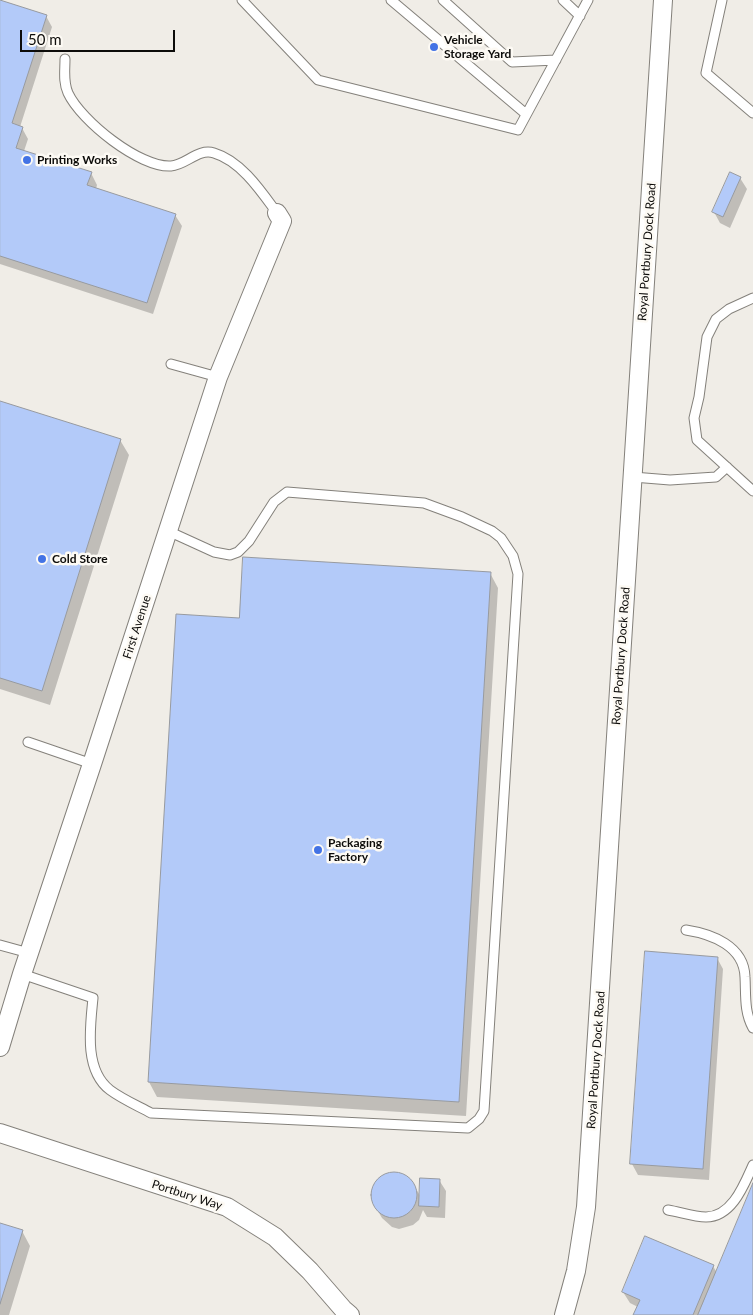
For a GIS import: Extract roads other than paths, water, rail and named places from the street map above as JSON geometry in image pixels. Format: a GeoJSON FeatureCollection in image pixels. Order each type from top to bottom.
{"type":"FeatureCollection","features":[{"type":"Feature","properties":{"kind":"street","name":"Royal Portbury Dock Road"},"geometry":{"type":"LineString","coordinates":[[563,1313],[576,1271],[586,1207],[663,0]]}},
{"type":"Feature","properties":{"kind":"street","name":"First Avenue"},"geometry":{"type":"LineString","coordinates":[[0,1047],[29,952],[218,377],[282,221],[277,213]]}},
{"type":"Feature","properties":{"kind":"street","name":"Portbury Way"},"geometry":{"type":"LineString","coordinates":[[0,1133],[227,1208],[275,1237],[310,1270],[346,1313]]}},
{"type":"Feature","properties":{"kind":"lane"},"geometry":{"type":"LineString","coordinates":[[242,0],[318,80],[518,130],[588,0]]}},
{"type":"Feature","properties":{"kind":"lane"},"geometry":{"type":"LineString","coordinates":[[391,0],[526,114]]}},
{"type":"Feature","properties":{"kind":"lane"},"geometry":{"type":"LineString","coordinates":[[443,0],[512,62],[556,60]]}},
{"type":"Feature","properties":{"kind":"lane"},"geometry":{"type":"LineString","coordinates":[[562,0],[580,16]]}},
{"type":"Feature","properties":{"kind":"lane"},"geometry":{"type":"LineString","coordinates":[[722,0],[706,73],[753,113]]}},
{"type":"Feature","properties":{"kind":"lane"},"geometry":{"type":"LineString","coordinates":[[65,59],[64,81],[68,94],[83,116],[102,133],[142,159],[158,166],[172,166],[198,154],[211,152],[222,156],[234,163],[277,213]]}},
{"type":"Feature","properties":{"kind":"lane"},"geometry":{"type":"LineString","coordinates":[[753,298],[729,309],[716,319],[707,337],[700,397],[694,418],[697,440],[753,491]]}},
{"type":"Feature","properties":{"kind":"lane"},"geometry":{"type":"LineString","coordinates":[[171,364],[218,377]]}},
{"type":"Feature","properties":{"kind":"lane"},"geometry":{"type":"LineString","coordinates":[[633,477],[670,480],[716,477],[727,467]]}},
{"type":"Feature","properties":{"kind":"lane"},"geometry":{"type":"LineString","coordinates":[[22,974],[93,998],[90,1034],[95,1071],[109,1090],[152,1113],[468,1128],[479,1119],[484,1111],[518,574],[513,556],[501,538],[486,528],[424,503],[287,492],[274,502],[249,541],[238,552],[230,556],[214,552],[168,532]]}},
{"type":"Feature","properties":{"kind":"lane"},"geometry":{"type":"LineString","coordinates":[[28,742],[92,764]]}},
{"type":"Feature","properties":{"kind":"lane"},"geometry":{"type":"LineString","coordinates":[[686,930],[712,936],[726,943],[734,951],[746,975],[745,1004],[748,1020],[753,1028]]}},
{"type":"Feature","properties":{"kind":"lane"},"geometry":{"type":"LineString","coordinates":[[0,945],[29,952]]}},
{"type":"Feature","properties":{"kind":"lane"},"geometry":{"type":"LineString","coordinates":[[668,1210],[706,1217],[716,1216],[727,1209],[735,1199],[753,1165]]}},
{"type":"Feature","properties":{"kind":"place","name":"Vehicle Storage Yard"},"geometry":{"type":"Point","coordinates":[434,47]}},
{"type":"Feature","properties":{"kind":"place","name":"Printing Works"},"geometry":{"type":"Point","coordinates":[27,160]}},
{"type":"Feature","properties":{"kind":"place","name":"Cold Store"},"geometry":{"type":"Point","coordinates":[42,559]}},
{"type":"Feature","properties":{"kind":"place","name":"Packaging Factory"},"geometry":{"type":"Point","coordinates":[318,850]}}]}
